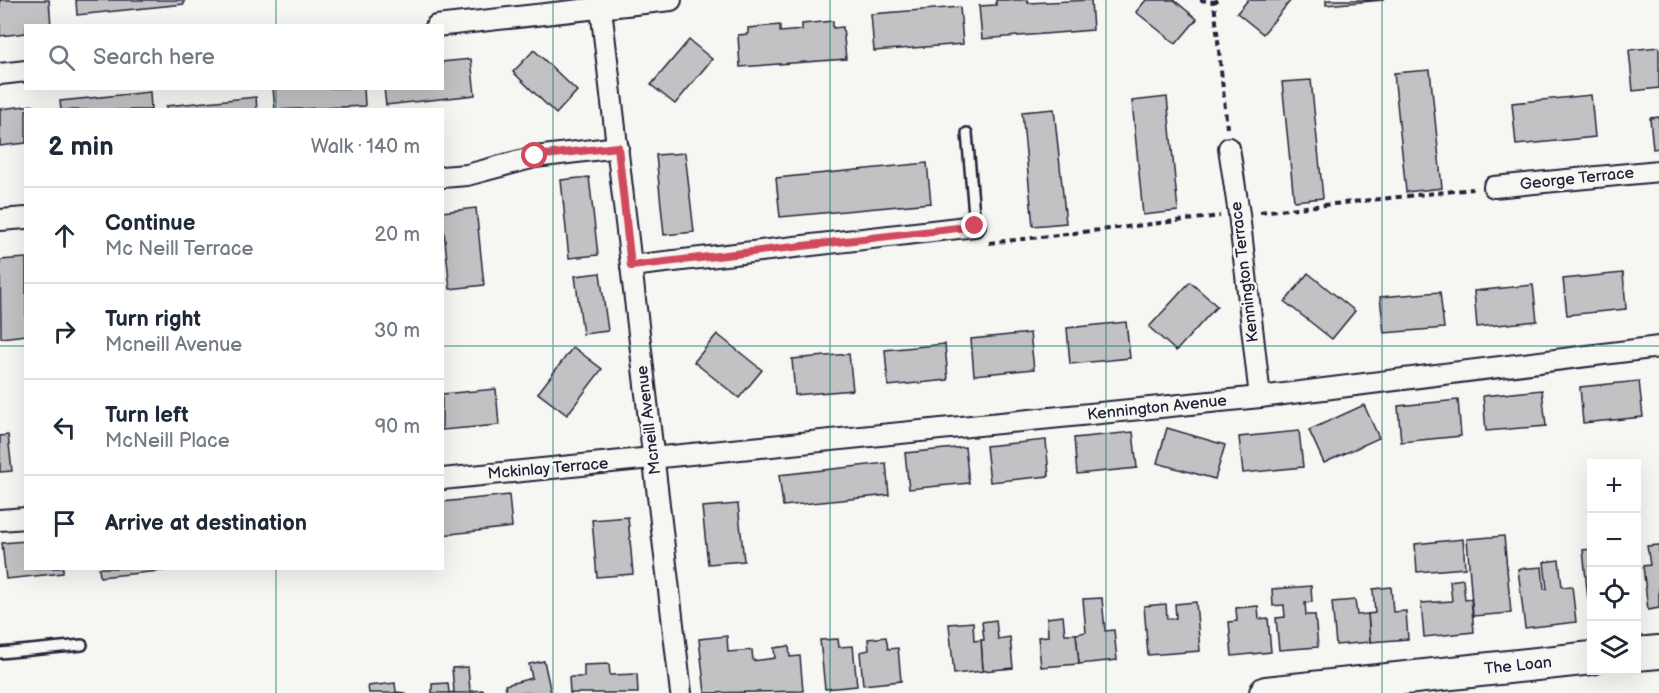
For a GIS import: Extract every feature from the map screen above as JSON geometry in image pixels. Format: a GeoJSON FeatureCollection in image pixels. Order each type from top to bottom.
{"type":"FeatureCollection","features":[{"type":"Feature","properties":{"kind":"main road"},"geometry":{"type":"LineString","coordinates":[[1641,654],[1659,652]]}},
{"type":"Feature","properties":{"kind":"main road","name":"The Loan"},"geometry":{"type":"LineString","coordinates":[[1266,693],[1587,659]]}},
{"type":"Feature","properties":{"kind":"street"},"geometry":{"type":"LineString","coordinates":[[444,25],[600,4],[671,0]]}},
{"type":"Feature","properties":{"kind":"street"},"geometry":{"type":"LineString","coordinates":[[444,177],[467,175],[535,156],[618,147],[600,4]]}},
{"type":"Feature","properties":{"kind":"street"},"geometry":{"type":"LineString","coordinates":[[0,74],[24,71]]}},
{"type":"Feature","properties":{"kind":"street","name":"Mcneill Avenue"},"geometry":{"type":"LineString","coordinates":[[618,147],[681,693]]}},
{"type":"Feature","properties":{"kind":"street","name":"Kennington Terrace"},"geometry":{"type":"LineString","coordinates":[[1229,148],[1260,397]]}},
{"type":"Feature","properties":{"kind":"street","name":"George Terrace"},"geometry":{"type":"LineString","coordinates":[[1494,187],[1659,171]]}},
{"type":"Feature","properties":{"kind":"street"},"geometry":{"type":"LineString","coordinates":[[0,220],[24,218]]}},
{"type":"Feature","properties":{"kind":"street"},"geometry":{"type":"LineString","coordinates":[[631,266],[975,226]]}},
{"type":"Feature","properties":{"kind":"street","name":"Kennington Avenue"},"geometry":{"type":"LineString","coordinates":[[654,459],[1260,397],[1659,347]]}},
{"type":"Feature","properties":{"kind":"street","name":"Mckinlay Terrace"},"geometry":{"type":"LineString","coordinates":[[444,479],[654,459]]}},
{"type":"Feature","properties":{"kind":"street"},"geometry":{"type":"LineString","coordinates":[[0,520],[24,518]]}},
{"type":"Feature","properties":{"kind":"lane"},"geometry":{"type":"LineString","coordinates":[[967,133],[975,226]]}},
{"type":"Feature","properties":{"kind":"lane"},"geometry":{"type":"LineString","coordinates":[[0,653],[82,645]]}},
{"type":"Feature","properties":{"kind":"path"},"geometry":{"type":"LineString","coordinates":[[1200,0],[1216,1],[1229,148]]}},
{"type":"Feature","properties":{"kind":"building"},"geometry":{"type":"Polygon","coordinates":[[[0,0],[49,0],[51,24],[24,24],[24,33],[0,36],[0,0]]]}},
{"type":"Feature","properties":{"kind":"building"},"geometry":{"type":"Polygon","coordinates":[[[76,0],[184,0],[184,4],[77,15],[76,0]]]}},
{"type":"Feature","properties":{"kind":"building"},"geometry":{"type":"Polygon","coordinates":[[[996,0],[1028,0],[1028,3],[1091,0],[1093,30],[982,39],[979,6],[996,5],[996,0]]]}},
{"type":"Feature","properties":{"kind":"building"},"geometry":{"type":"Polygon","coordinates":[[[1146,0],[1174,0],[1197,19],[1176,44],[1136,12],[1146,0]]]}},
{"type":"Feature","properties":{"kind":"building"},"geometry":{"type":"Polygon","coordinates":[[[1248,0],[1291,0],[1263,34],[1237,13],[1248,0]]]}},
{"type":"Feature","properties":{"kind":"building"},"geometry":{"type":"Polygon","coordinates":[[[1326,0],[1384,0],[1326,5],[1326,0]]]}},
{"type":"Feature","properties":{"kind":"building"},"geometry":{"type":"Polygon","coordinates":[[[960,7],[963,44],[874,51],[871,14],[960,7]]]}},
{"type":"Feature","properties":{"kind":"building"},"geometry":{"type":"Polygon","coordinates":[[[833,21],[833,28],[843,27],[846,59],[740,67],[738,35],[748,34],[748,28],[780,25],[780,32],[802,30],[802,24],[833,21]]]}},
{"type":"Feature","properties":{"kind":"building"},"geometry":{"type":"Polygon","coordinates":[[[689,40],[712,59],[675,104],[651,85],[689,40]]]}},
{"type":"Feature","properties":{"kind":"building"},"geometry":{"type":"Polygon","coordinates":[[[1659,47],[1659,88],[1633,91],[1629,50],[1659,47]]]}},
{"type":"Feature","properties":{"kind":"building"},"geometry":{"type":"Polygon","coordinates":[[[534,50],[577,91],[556,114],[513,72],[534,50]]]}},
{"type":"Feature","properties":{"kind":"building"},"geometry":{"type":"Polygon","coordinates":[[[471,59],[475,95],[386,105],[384,90],[444,90],[444,62],[471,59]]]}},
{"type":"Feature","properties":{"kind":"building"},"geometry":{"type":"Polygon","coordinates":[[[1430,70],[1442,188],[1406,192],[1394,73],[1430,70]]]}},
{"type":"Feature","properties":{"kind":"building"},"geometry":{"type":"Polygon","coordinates":[[[1311,80],[1323,198],[1294,201],[1282,82],[1311,80]]]}},
{"type":"Feature","properties":{"kind":"building"},"geometry":{"type":"Polygon","coordinates":[[[273,90],[364,90],[365,106],[275,108],[273,90]]]}},
{"type":"Feature","properties":{"kind":"building"},"geometry":{"type":"Polygon","coordinates":[[[150,92],[151,108],[61,108],[60,101],[150,92]]]}},
{"type":"Feature","properties":{"kind":"building"},"geometry":{"type":"Polygon","coordinates":[[[1591,95],[1595,137],[1516,145],[1512,103],[1591,95]]]}},
{"type":"Feature","properties":{"kind":"building"},"geometry":{"type":"Polygon","coordinates":[[[256,97],[257,108],[166,108],[166,106],[256,97]]]}},
{"type":"Feature","properties":{"kind":"building"},"geometry":{"type":"Polygon","coordinates":[[[1167,97],[1178,211],[1143,215],[1132,101],[1167,97]]]}},
{"type":"Feature","properties":{"kind":"building"},"geometry":{"type":"Polygon","coordinates":[[[34,105],[35,108],[24,108],[24,143],[0,146],[0,109],[34,105]]]}},
{"type":"Feature","properties":{"kind":"building"},"geometry":{"type":"Polygon","coordinates":[[[1054,109],[1066,223],[1033,226],[1022,112],[1054,109]]]}},
{"type":"Feature","properties":{"kind":"building"},"geometry":{"type":"Polygon","coordinates":[[[1659,117],[1659,148],[1653,149],[1650,118],[1659,117]]]}},
{"type":"Feature","properties":{"kind":"building"},"geometry":{"type":"Polygon","coordinates":[[[685,153],[694,232],[664,235],[656,155],[685,153]]]}},
{"type":"Feature","properties":{"kind":"building"},"geometry":{"type":"Polygon","coordinates":[[[927,163],[931,203],[780,217],[776,178],[927,163]]]}},
{"type":"Feature","properties":{"kind":"building"},"geometry":{"type":"Polygon","coordinates":[[[589,177],[598,255],[569,258],[561,180],[589,177]]]}},
{"type":"Feature","properties":{"kind":"building"},"geometry":{"type":"Polygon","coordinates":[[[476,208],[484,285],[450,289],[444,212],[476,208]]]}},
{"type":"Feature","properties":{"kind":"building"},"geometry":{"type":"Polygon","coordinates":[[[24,258],[24,335],[1,338],[0,260],[24,258]]]}},
{"type":"Feature","properties":{"kind":"building"},"geometry":{"type":"Polygon","coordinates":[[[600,273],[608,331],[583,334],[575,276],[600,273]]]}},
{"type":"Feature","properties":{"kind":"building"},"geometry":{"type":"Polygon","coordinates":[[[1308,273],[1355,311],[1332,339],[1285,302],[1308,273]]]}},
{"type":"Feature","properties":{"kind":"building"},"geometry":{"type":"Polygon","coordinates":[[[1623,273],[1626,309],[1567,315],[1563,279],[1623,273]]]}},
{"type":"Feature","properties":{"kind":"building"},"geometry":{"type":"Polygon","coordinates":[[[1190,282],[1217,306],[1176,351],[1149,327],[1190,282]]]}},
{"type":"Feature","properties":{"kind":"building"},"geometry":{"type":"Polygon","coordinates":[[[1533,285],[1537,321],[1477,327],[1474,291],[1533,285]]]}},
{"type":"Feature","properties":{"kind":"building"},"geometry":{"type":"Polygon","coordinates":[[[1440,292],[1444,328],[1384,333],[1380,297],[1440,292]]]}},
{"type":"Feature","properties":{"kind":"building"},"geometry":{"type":"Polygon","coordinates":[[[1126,322],[1130,358],[1070,364],[1067,328],[1126,322]]]}},
{"type":"Feature","properties":{"kind":"building"},"geometry":{"type":"Polygon","coordinates":[[[1030,333],[1034,369],[974,375],[971,339],[1030,333]]]}},
{"type":"Feature","properties":{"kind":"building"},"geometry":{"type":"Polygon","coordinates":[[[717,334],[762,370],[739,398],[694,362],[717,334]]]}},
{"type":"Feature","properties":{"kind":"building"},"geometry":{"type":"Polygon","coordinates":[[[945,344],[948,380],[888,386],[885,350],[945,344]]]}},
{"type":"Feature","properties":{"kind":"building"},"geometry":{"type":"Polygon","coordinates":[[[573,347],[602,369],[567,415],[538,393],[573,347]]]}},
{"type":"Feature","properties":{"kind":"building"},"geometry":{"type":"Polygon","coordinates":[[[849,354],[853,390],[795,395],[792,359],[849,354]]]}},
{"type":"Feature","properties":{"kind":"building"},"geometry":{"type":"Polygon","coordinates":[[[1639,381],[1643,417],[1583,423],[1580,387],[1639,381]]]}},
{"type":"Feature","properties":{"kind":"building"},"geometry":{"type":"Polygon","coordinates":[[[496,389],[499,425],[444,430],[444,394],[496,389]]]}},
{"type":"Feature","properties":{"kind":"building"},"geometry":{"type":"Polygon","coordinates":[[[1542,390],[1546,426],[1486,431],[1483,396],[1542,390]]]}},
{"type":"Feature","properties":{"kind":"building"},"geometry":{"type":"Polygon","coordinates":[[[1458,400],[1461,436],[1401,442],[1398,406],[1458,400]]]}},
{"type":"Feature","properties":{"kind":"building"},"geometry":{"type":"Polygon","coordinates":[[[1364,405],[1379,438],[1324,463],[1309,430],[1364,405]]]}},
{"type":"Feature","properties":{"kind":"building"},"geometry":{"type":"Polygon","coordinates":[[[1167,428],[1225,445],[1215,479],[1157,463],[1167,428]]]}},
{"type":"Feature","properties":{"kind":"building"},"geometry":{"type":"Polygon","coordinates":[[[1299,431],[1303,467],[1243,473],[1239,437],[1299,431]]]}},
{"type":"Feature","properties":{"kind":"building"},"geometry":{"type":"Polygon","coordinates":[[[1133,432],[1137,468],[1077,474],[1074,438],[1133,432]]]}},
{"type":"Feature","properties":{"kind":"building"},"geometry":{"type":"Polygon","coordinates":[[[8,435],[12,471],[0,472],[0,436],[8,435]]]}},
{"type":"Feature","properties":{"kind":"building"},"geometry":{"type":"Polygon","coordinates":[[[1046,440],[1049,476],[990,482],[986,446],[1046,440]]]}},
{"type":"Feature","properties":{"kind":"building"},"geometry":{"type":"Polygon","coordinates":[[[965,447],[969,483],[909,489],[905,453],[965,447]]]}},
{"type":"Feature","properties":{"kind":"building"},"geometry":{"type":"Polygon","coordinates":[[[886,463],[889,495],[783,506],[779,475],[886,463]]]}},
{"type":"Feature","properties":{"kind":"building"},"geometry":{"type":"Polygon","coordinates":[[[509,495],[512,527],[444,535],[444,502],[509,495]]]}},
{"type":"Feature","properties":{"kind":"building"},"geometry":{"type":"Polygon","coordinates":[[[738,504],[744,561],[708,564],[702,507],[738,504]]]}},
{"type":"Feature","properties":{"kind":"building"},"geometry":{"type":"Polygon","coordinates":[[[628,517],[633,574],[597,577],[592,520],[628,517]]]}},
{"type":"Feature","properties":{"kind":"building"},"geometry":{"type":"Polygon","coordinates":[[[1504,536],[1511,613],[1473,616],[1467,539],[1504,536]]]}},
{"type":"Feature","properties":{"kind":"building"},"geometry":{"type":"Polygon","coordinates":[[[1463,539],[1465,568],[1417,572],[1415,544],[1463,539]]]}},
{"type":"Feature","properties":{"kind":"building"},"geometry":{"type":"Polygon","coordinates":[[[24,541],[24,570],[63,570],[63,573],[6,579],[2,543],[24,541]]]}},
{"type":"Feature","properties":{"kind":"building"},"geometry":{"type":"Polygon","coordinates":[[[1659,545],[1659,608],[1648,610],[1643,566],[1650,565],[1647,546],[1659,545]]]}},
{"type":"Feature","properties":{"kind":"building"},"geometry":{"type":"Polygon","coordinates":[[[1583,550],[1587,550],[1587,589],[1583,550]]]}},
{"type":"Feature","properties":{"kind":"building"},"geometry":{"type":"Polygon","coordinates":[[[1559,560],[1562,587],[1572,586],[1576,622],[1525,628],[1518,569],[1542,567],[1544,589],[1547,589],[1544,562],[1559,560]]]}},
{"type":"Feature","properties":{"kind":"building"},"geometry":{"type":"Polygon","coordinates":[[[99,570],[170,570],[100,577],[99,570]]]}},
{"type":"Feature","properties":{"kind":"building"},"geometry":{"type":"Polygon","coordinates":[[[1463,579],[1465,600],[1471,599],[1474,632],[1424,637],[1421,603],[1452,601],[1450,581],[1463,579]]]}},
{"type":"Feature","properties":{"kind":"building"},"geometry":{"type":"Polygon","coordinates":[[[1311,586],[1312,602],[1305,603],[1306,615],[1315,615],[1318,647],[1279,650],[1276,618],[1285,617],[1284,605],[1273,606],[1272,589],[1311,586]]]}},
{"type":"Feature","properties":{"kind":"building"},"geometry":{"type":"Polygon","coordinates":[[[1391,587],[1393,612],[1406,611],[1408,639],[1370,642],[1368,614],[1375,613],[1373,589],[1391,587]]]}},
{"type":"Feature","properties":{"kind":"building"},"geometry":{"type":"Polygon","coordinates":[[[1102,598],[1105,631],[1114,630],[1117,660],[1079,664],[1076,634],[1086,632],[1083,599],[1102,598]]]}},
{"type":"Feature","properties":{"kind":"building"},"geometry":{"type":"Polygon","coordinates":[[[1355,600],[1357,615],[1368,614],[1370,642],[1336,645],[1332,602],[1355,600]]]}},
{"type":"Feature","properties":{"kind":"building"},"geometry":{"type":"Polygon","coordinates":[[[1196,602],[1200,651],[1148,655],[1144,606],[1166,604],[1167,619],[1176,618],[1175,604],[1196,602]]]}},
{"type":"Feature","properties":{"kind":"building"},"geometry":{"type":"Polygon","coordinates":[[[1258,606],[1259,619],[1268,618],[1271,652],[1232,656],[1229,622],[1237,621],[1236,608],[1258,606]]]}},
{"type":"Feature","properties":{"kind":"building"},"geometry":{"type":"Polygon","coordinates":[[[1063,616],[1065,634],[1076,634],[1079,664],[1041,667],[1038,637],[1048,636],[1047,618],[1063,616]]]}},
{"type":"Feature","properties":{"kind":"building"},"geometry":{"type":"Polygon","coordinates":[[[996,620],[998,639],[1010,637],[1013,668],[983,671],[982,622],[996,620]]]}},
{"type":"Feature","properties":{"kind":"building"},"geometry":{"type":"Polygon","coordinates":[[[973,622],[974,641],[981,640],[983,671],[954,674],[949,624],[973,622]]]}},
{"type":"Feature","properties":{"kind":"building"},"geometry":{"type":"Polygon","coordinates":[[[727,636],[728,652],[752,650],[753,661],[775,658],[774,648],[789,646],[790,657],[800,656],[803,691],[705,693],[699,639],[727,636]]]}},
{"type":"Feature","properties":{"kind":"building"},"geometry":{"type":"Polygon","coordinates":[[[886,637],[888,649],[898,648],[901,681],[863,685],[860,652],[869,650],[868,639],[886,637]]]}},
{"type":"Feature","properties":{"kind":"building"},"geometry":{"type":"Polygon","coordinates":[[[838,639],[839,647],[853,646],[857,686],[825,689],[820,640],[838,639]]]}},
{"type":"Feature","properties":{"kind":"building"},"geometry":{"type":"Polygon","coordinates":[[[544,661],[551,693],[507,693],[505,685],[532,678],[529,664],[544,661]]]}},
{"type":"Feature","properties":{"kind":"building"},"geometry":{"type":"Polygon","coordinates":[[[609,664],[610,675],[637,674],[638,693],[570,693],[569,677],[584,677],[584,665],[609,664]]]}},
{"type":"Feature","properties":{"kind":"building"},"geometry":{"type":"Polygon","coordinates":[[[468,667],[470,691],[483,690],[484,693],[449,693],[454,692],[452,668],[468,667]]]}},
{"type":"Feature","properties":{"kind":"building"},"geometry":{"type":"Polygon","coordinates":[[[395,683],[396,692],[406,693],[369,693],[368,686],[395,683]]]}},
{"type":"Feature","properties":{"kind":"building"},"geometry":{"type":"Polygon","coordinates":[[[448,683],[449,693],[432,693],[432,684],[448,683]]]}},
{"type":"Feature","properties":{"kind":"route"},"geometry":{"type":"LineString","coordinates":[[535,156],[618,147],[631,266],[975,226]]}}]}
